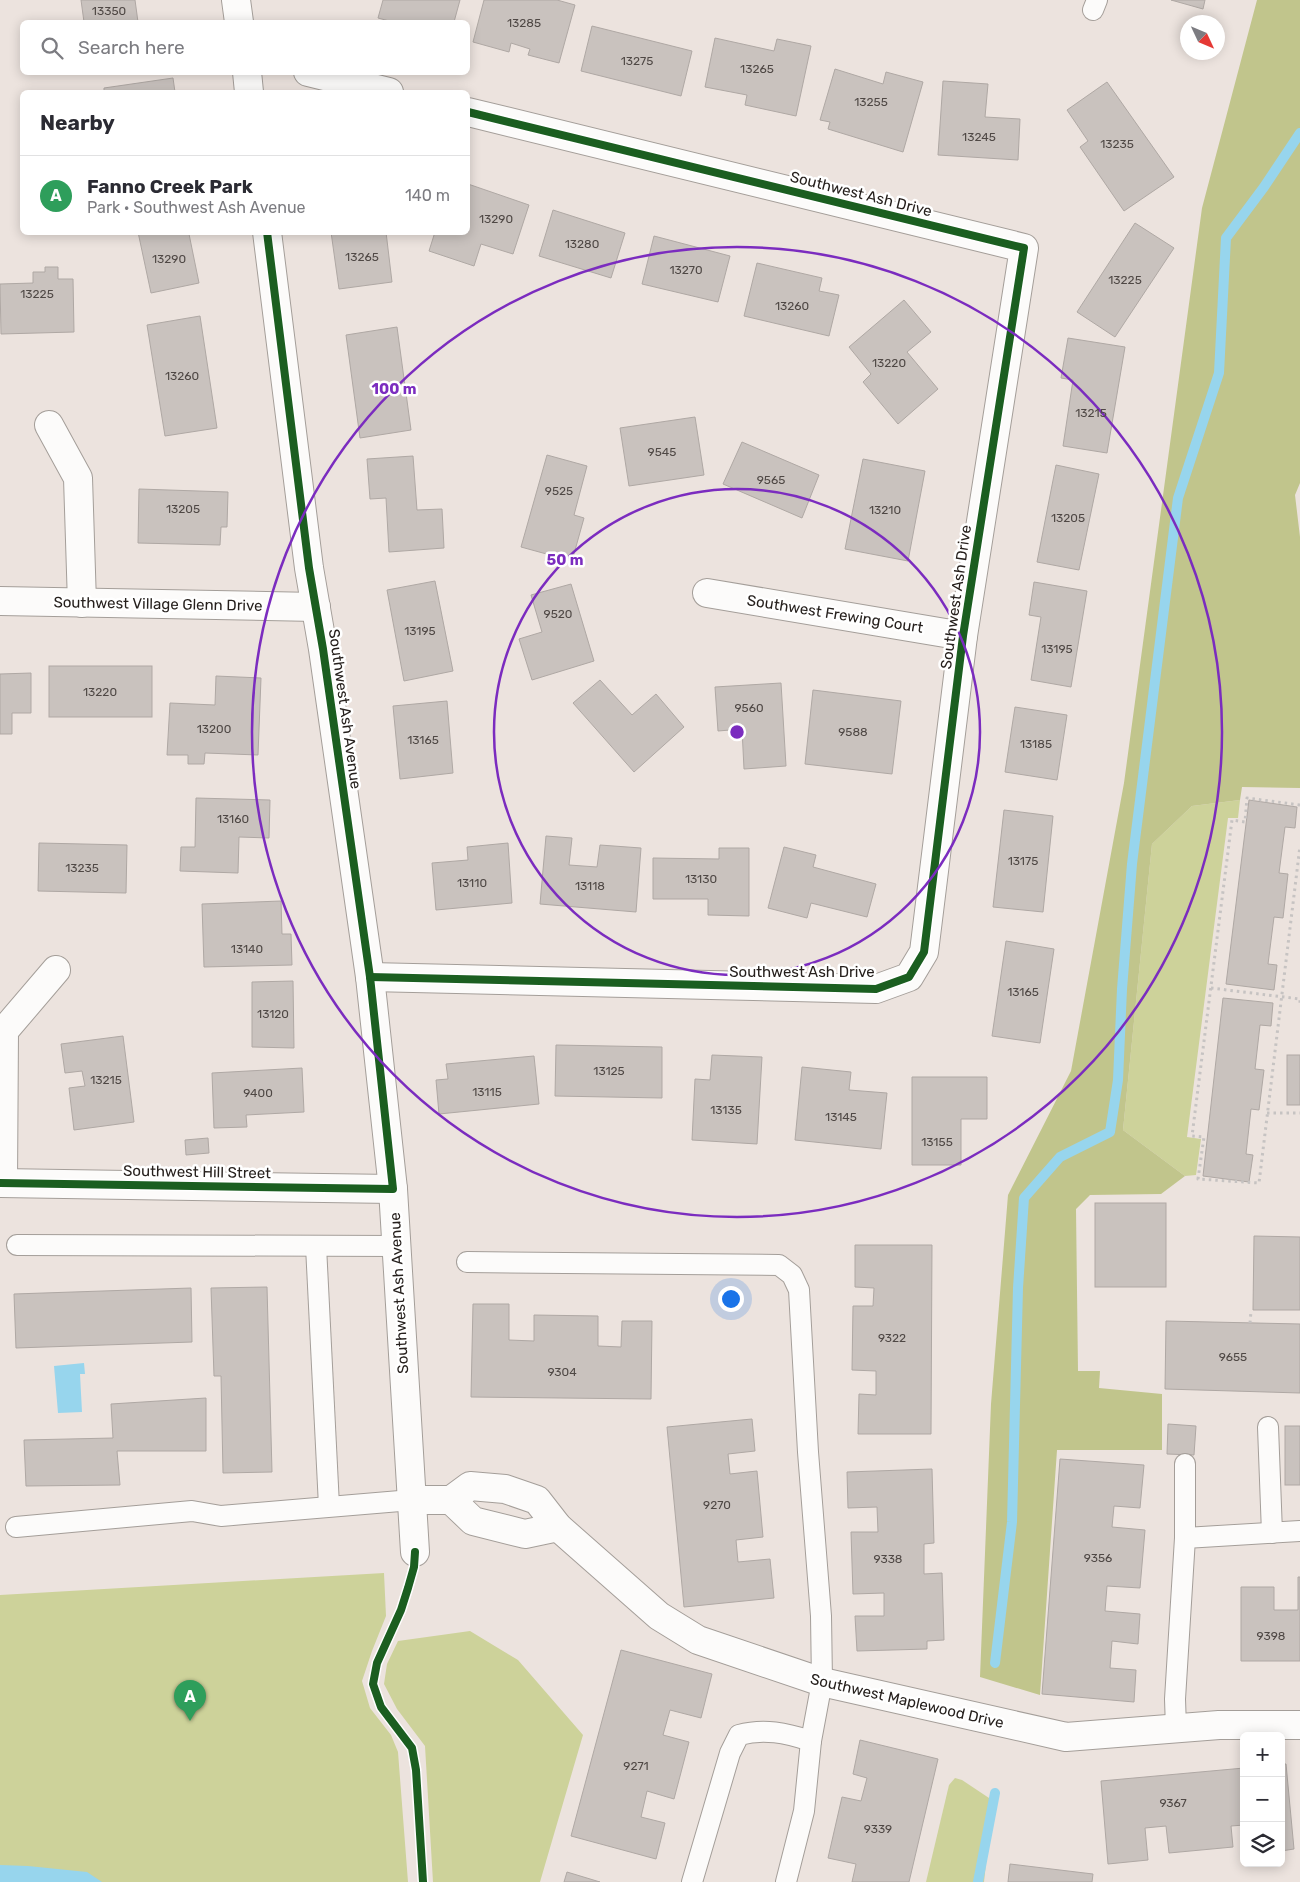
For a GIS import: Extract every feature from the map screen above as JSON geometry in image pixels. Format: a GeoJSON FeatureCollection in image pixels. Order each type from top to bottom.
{"type":"FeatureCollection","features":[{"type":"Feature","properties":{"kind":"street"},"geometry":{"type":"LineString","coordinates":[[236,0],[239,20]]}},
{"type":"Feature","properties":{"kind":"street"},"geometry":{"type":"LineString","coordinates":[[320,75],[381,90]]}},
{"type":"Feature","properties":{"kind":"street","name":"Southwest Ash Drive"},"geometry":{"type":"LineString","coordinates":[[370,977],[876,989],[909,977],[924,952],[963,636],[1024,248],[470,112]]}},
{"type":"Feature","properties":{"kind":"street","name":"Southwest Ash Avenue"},"geometry":{"type":"LineString","coordinates":[[267,235],[309,568],[370,977],[393,1189],[415,1552]]}},
{"type":"Feature","properties":{"kind":"street"},"geometry":{"type":"LineString","coordinates":[[49,425],[78,478],[82,603]]}},
{"type":"Feature","properties":{"kind":"street","name":"Southwest Frewing Court"},"geometry":{"type":"LineString","coordinates":[[707,593],[963,636]]}},
{"type":"Feature","properties":{"kind":"street","name":"Southwest Village Glenn Drive"},"geometry":{"type":"LineString","coordinates":[[0,601],[316,607]]}},
{"type":"Feature","properties":{"kind":"street"},"geometry":{"type":"LineString","coordinates":[[2,1183],[4,1030],[56,970]]}},
{"type":"Feature","properties":{"kind":"street","name":"Southwest Hill Street"},"geometry":{"type":"LineString","coordinates":[[2,1183],[393,1189]]}},
{"type":"Feature","properties":{"kind":"street","name":"Southwest Maplewood Drive"},"geometry":{"type":"LineString","coordinates":[[451,1500],[470,1486],[505,1489],[537,1500],[558,1527],[659,1616],[698,1640],[822,1682],[1066,1737],[1219,1725],[1300,1725]]}},
{"type":"Feature","properties":{"kind":"street"},"geometry":{"type":"LineString","coordinates":[[412,1500],[451,1500],[473,1521],[526,1534],[558,1527]]}},
{"type":"Feature","properties":{"kind":"lane"},"geometry":{"type":"LineString","coordinates":[[17,1245],[397,1246]]}},
{"type":"Feature","properties":{"kind":"lane"},"geometry":{"type":"LineString","coordinates":[[316,1246],[330,1506]]}},
{"type":"Feature","properties":{"kind":"lane"},"geometry":{"type":"LineString","coordinates":[[467,1262],[779,1265],[792,1275],[799,1290],[808,1452],[821,1616],[822,1682],[811,1741],[804,1811],[786,1882]]}},
{"type":"Feature","properties":{"kind":"lane"},"geometry":{"type":"LineString","coordinates":[[1268,1426],[1272,1533]]}},
{"type":"Feature","properties":{"kind":"lane"},"geometry":{"type":"LineString","coordinates":[[1176,1728],[1175,1699],[1185,1538],[1185,1464]]}},
{"type":"Feature","properties":{"kind":"lane"},"geometry":{"type":"LineString","coordinates":[[16,1527],[192,1511],[221,1516],[412,1500]]}},
{"type":"Feature","properties":{"kind":"lane"},"geometry":{"type":"LineString","coordinates":[[1185,1538],[1300,1531]]}},
{"type":"Feature","properties":{"kind":"lane"},"geometry":{"type":"LineString","coordinates":[[692,1882],[730,1753],[739,1735],[753,1731],[780,1732],[811,1741]]}},
{"type":"Feature","properties":{"kind":"path"},"geometry":{"type":"LineString","coordinates":[[1300,805],[1247,798],[1245,822],[1232,820],[1192,1136],[1204,1137],[1198,1179],[1259,1183],[1300,846]]}},
{"type":"Feature","properties":{"kind":"path"},"geometry":{"type":"LineString","coordinates":[[1210,988],[1300,1000],[1300,1006]]}},
{"type":"Feature","properties":{"kind":"path"},"geometry":{"type":"LineString","coordinates":[[1267,1112],[1300,1113]]}},
{"type":"Feature","properties":{"kind":"path"},"geometry":{"type":"LineString","coordinates":[[1250,1323],[1251,1311]]}},
{"type":"Feature","properties":{"kind":"green space"},"geometry":{"type":"Polygon","coordinates":[[[1257,0],[1300,0],[1300,483],[1295,495],[1300,537],[1300,788],[1242,787],[1240,800],[1192,806],[1152,844],[1123,1130],[1185,1176],[1161,1194],[1090,1195],[1076,1209],[1078,1371],[1100,1371],[1099,1388],[1162,1394],[1162,1450],[1057,1450],[1040,1695],[980,1677],[991,1404],[1008,1195],[1071,1071],[1124,783],[1202,208],[1257,0]]]}},
{"type":"Feature","properties":{"kind":"green space"},"geometry":{"type":"Polygon","coordinates":[[[1240,800],[1238,818],[1228,818],[1187,1137],[1201,1139],[1196,1175],[1185,1176],[1123,1130],[1152,844],[1192,806],[1240,800]]]}},
{"type":"Feature","properties":{"kind":"green space"},"geometry":{"type":"Polygon","coordinates":[[[384,1573],[386,1616],[362,1681],[370,1708],[391,1735],[398,1752],[408,1882],[0,1882],[0,1595],[384,1573]]]}},
{"type":"Feature","properties":{"kind":"green space"},"geometry":{"type":"Polygon","coordinates":[[[470,1631],[518,1660],[583,1735],[540,1882],[433,1882],[425,1746],[397,1709],[384,1684],[387,1664],[398,1641],[470,1631]]]}},
{"type":"Feature","properties":{"kind":"green space"},"geometry":{"type":"Polygon","coordinates":[[[955,1778],[962,1780],[989,1798],[992,1808],[984,1882],[926,1882],[949,1785],[955,1778]]]}},
{"type":"Feature","properties":{"kind":"water"},"geometry":{"type":"Polygon","coordinates":[[[84,1363],[85,1374],[80,1374],[82,1412],[58,1413],[54,1366],[84,1363]]]}},
{"type":"Feature","properties":{"kind":"water"},"geometry":{"type":"Polygon","coordinates":[[[0,1865],[87,1872],[102,1882],[0,1882],[0,1865]]]}},
{"type":"Feature","properties":{"kind":"building"},"geometry":{"type":"Polygon","coordinates":[[[81,0],[135,0],[138,20],[84,20],[81,0]]]}},
{"type":"Feature","properties":{"kind":"building"},"geometry":{"type":"Polygon","coordinates":[[[383,0],[460,0],[455,20],[386,20],[378,18],[383,0]]]}},
{"type":"Feature","properties":{"kind":"building"},"geometry":{"type":"Polygon","coordinates":[[[484,0],[557,0],[575,5],[559,63],[528,55],[530,49],[511,43],[509,52],[473,42],[484,0]]]}},
{"type":"Feature","properties":{"kind":"building"},"geometry":{"type":"Polygon","coordinates":[[[1171,0],[1205,0],[1203,9],[1171,0]]]}},
{"type":"Feature","properties":{"kind":"building"},"geometry":{"type":"Polygon","coordinates":[[[592,26],[692,51],[681,96],[581,71],[592,26]]]}},
{"type":"Feature","properties":{"kind":"building"},"geometry":{"type":"Polygon","coordinates":[[[715,38],[774,51],[777,39],[811,46],[796,116],[745,105],[747,95],[705,87],[715,38]]]}},
{"type":"Feature","properties":{"kind":"building"},"geometry":{"type":"Polygon","coordinates":[[[835,69],[883,84],[886,72],[923,82],[903,152],[828,129],[830,122],[820,120],[835,69]]]}},
{"type":"Feature","properties":{"kind":"building"},"geometry":{"type":"Polygon","coordinates":[[[173,78],[175,90],[104,90],[104,88],[173,78]]]}},
{"type":"Feature","properties":{"kind":"building"},"geometry":{"type":"Polygon","coordinates":[[[943,81],[988,84],[985,117],[1020,119],[1018,160],[938,155],[943,81]]]}},
{"type":"Feature","properties":{"kind":"building"},"geometry":{"type":"Polygon","coordinates":[[[1107,82],[1174,177],[1124,211],[1080,147],[1088,141],[1067,110],[1107,82]]]}},
{"type":"Feature","properties":{"kind":"building"},"geometry":{"type":"Polygon","coordinates":[[[470,185],[529,205],[513,254],[481,244],[474,266],[429,251],[434,235],[470,235],[470,185]]]}},
{"type":"Feature","properties":{"kind":"building"},"geometry":{"type":"Polygon","coordinates":[[[553,210],[625,233],[611,278],[539,256],[553,210]]]}},
{"type":"Feature","properties":{"kind":"building"},"geometry":{"type":"Polygon","coordinates":[[[1135,223],[1174,248],[1115,337],[1077,312],[1135,223]]]}},
{"type":"Feature","properties":{"kind":"building"},"geometry":{"type":"Polygon","coordinates":[[[139,235],[189,235],[199,283],[151,293],[139,235]]]}},
{"type":"Feature","properties":{"kind":"building"},"geometry":{"type":"Polygon","coordinates":[[[331,235],[386,235],[392,282],[339,289],[331,235]]]}},
{"type":"Feature","properties":{"kind":"building"},"geometry":{"type":"Polygon","coordinates":[[[654,236],[730,256],[718,302],[642,284],[654,236]]]}},
{"type":"Feature","properties":{"kind":"building"},"geometry":{"type":"Polygon","coordinates":[[[757,263],[822,278],[819,291],[839,295],[829,336],[744,316],[757,263]]]}},
{"type":"Feature","properties":{"kind":"building"},"geometry":{"type":"Polygon","coordinates":[[[45,267],[58,267],[58,279],[73,279],[74,332],[1,334],[0,284],[33,283],[33,272],[45,272],[45,267]]]}},
{"type":"Feature","properties":{"kind":"building"},"geometry":{"type":"Polygon","coordinates":[[[904,300],[931,332],[907,352],[938,389],[898,424],[863,382],[871,374],[849,347],[904,300]]]}},
{"type":"Feature","properties":{"kind":"building"},"geometry":{"type":"Polygon","coordinates":[[[200,316],[217,428],[165,436],[147,325],[200,316]]]}},
{"type":"Feature","properties":{"kind":"building"},"geometry":{"type":"Polygon","coordinates":[[[397,327],[411,430],[360,438],[346,335],[397,327]]]}},
{"type":"Feature","properties":{"kind":"building"},"geometry":{"type":"Polygon","coordinates":[[[1068,338],[1125,347],[1107,453],[1063,446],[1073,380],[1061,378],[1068,338]]]}},
{"type":"Feature","properties":{"kind":"building"},"geometry":{"type":"Polygon","coordinates":[[[695,417],[704,475],[629,486],[620,428],[695,417]]]}},
{"type":"Feature","properties":{"kind":"building"},"geometry":{"type":"Polygon","coordinates":[[[742,442],[819,475],[802,518],[723,484],[742,442]]]}},
{"type":"Feature","properties":{"kind":"building"},"geometry":{"type":"Polygon","coordinates":[[[547,455],[587,466],[574,515],[584,518],[572,561],[521,547],[547,455]]]}},
{"type":"Feature","properties":{"kind":"building"},"geometry":{"type":"Polygon","coordinates":[[[413,456],[417,510],[442,509],[444,548],[389,552],[386,498],[370,499],[367,459],[413,456]]]}},
{"type":"Feature","properties":{"kind":"building"},"geometry":{"type":"Polygon","coordinates":[[[863,459],[925,471],[908,561],[845,549],[863,459]]]}},
{"type":"Feature","properties":{"kind":"building"},"geometry":{"type":"Polygon","coordinates":[[[1056,465],[1099,474],[1079,570],[1037,562],[1056,465]]]}},
{"type":"Feature","properties":{"kind":"building"},"geometry":{"type":"Polygon","coordinates":[[[139,489],[228,492],[227,527],[221,527],[220,545],[138,543],[139,489]]]}},
{"type":"Feature","properties":{"kind":"building"},"geometry":{"type":"Polygon","coordinates":[[[435,581],[453,671],[404,681],[387,590],[435,581]]]}},
{"type":"Feature","properties":{"kind":"building"},"geometry":{"type":"Polygon","coordinates":[[[1034,582],[1087,591],[1071,687],[1031,680],[1041,617],[1029,615],[1034,582]]]}},
{"type":"Feature","properties":{"kind":"building"},"geometry":{"type":"Polygon","coordinates":[[[571,584],[594,661],[532,680],[519,639],[542,632],[531,595],[571,584]]]}},
{"type":"Feature","properties":{"kind":"building"},"geometry":{"type":"Polygon","coordinates":[[[49,666],[152,666],[152,717],[49,717],[49,666]]]}},
{"type":"Feature","properties":{"kind":"building"},"geometry":{"type":"Polygon","coordinates":[[[31,673],[31,713],[12,713],[12,734],[0,734],[0,674],[31,673]]]}},
{"type":"Feature","properties":{"kind":"building"},"geometry":{"type":"Polygon","coordinates":[[[216,676],[261,678],[258,755],[205,753],[204,764],[188,764],[188,755],[167,755],[170,703],[215,705],[216,676]]]}},
{"type":"Feature","properties":{"kind":"building"},"geometry":{"type":"Polygon","coordinates":[[[600,680],[632,715],[656,694],[684,727],[634,772],[573,703],[600,680]]]}},
{"type":"Feature","properties":{"kind":"building"},"geometry":{"type":"Polygon","coordinates":[[[781,683],[786,766],[744,769],[742,729],[718,731],[715,687],[781,683]]]}},
{"type":"Feature","properties":{"kind":"building"},"geometry":{"type":"Polygon","coordinates":[[[813,690],[901,701],[892,774],[805,764],[813,690]]]}},
{"type":"Feature","properties":{"kind":"building"},"geometry":{"type":"Polygon","coordinates":[[[447,701],[453,773],[400,779],[393,706],[447,701]]]}},
{"type":"Feature","properties":{"kind":"building"},"geometry":{"type":"Polygon","coordinates":[[[1015,707],[1067,715],[1057,780],[1005,772],[1015,707]]]}},
{"type":"Feature","properties":{"kind":"building"},"geometry":{"type":"Polygon","coordinates":[[[196,798],[270,800],[269,838],[239,837],[238,873],[180,871],[181,847],[195,847],[196,798]]]}},
{"type":"Feature","properties":{"kind":"building"},"geometry":{"type":"Polygon","coordinates":[[[1249,800],[1297,807],[1295,828],[1285,827],[1279,873],[1288,874],[1283,918],[1274,917],[1268,964],[1277,965],[1274,990],[1226,984],[1249,800]]]}},
{"type":"Feature","properties":{"kind":"building"},"geometry":{"type":"Polygon","coordinates":[[[1004,810],[1053,816],[1043,912],[993,907],[1004,810]]]}},
{"type":"Feature","properties":{"kind":"building"},"geometry":{"type":"Polygon","coordinates":[[[546,836],[572,838],[569,865],[597,867],[600,845],[641,848],[636,912],[540,904],[546,836]]]}},
{"type":"Feature","properties":{"kind":"building"},"geometry":{"type":"Polygon","coordinates":[[[39,843],[127,845],[126,893],[38,891],[39,843]]]}},
{"type":"Feature","properties":{"kind":"building"},"geometry":{"type":"Polygon","coordinates":[[[508,843],[512,903],[436,910],[432,863],[468,860],[467,847],[508,843]]]}},
{"type":"Feature","properties":{"kind":"building"},"geometry":{"type":"Polygon","coordinates":[[[784,847],[816,855],[813,867],[876,884],[867,917],[811,903],[807,918],[768,908],[784,847]]]}},
{"type":"Feature","properties":{"kind":"building"},"geometry":{"type":"Polygon","coordinates":[[[719,848],[749,848],[749,916],[708,915],[708,899],[653,899],[653,858],[719,859],[719,848]]]}},
{"type":"Feature","properties":{"kind":"building"},"geometry":{"type":"Polygon","coordinates":[[[281,901],[282,934],[291,934],[292,965],[204,967],[202,904],[281,901]]]}},
{"type":"Feature","properties":{"kind":"building"},"geometry":{"type":"Polygon","coordinates":[[[1006,941],[1054,949],[1040,1043],[992,1036],[1006,941]]]}},
{"type":"Feature","properties":{"kind":"building"},"geometry":{"type":"Polygon","coordinates":[[[293,981],[294,1048],[252,1047],[252,982],[293,981]]]}},
{"type":"Feature","properties":{"kind":"building"},"geometry":{"type":"Polygon","coordinates":[[[1223,998],[1273,1003],[1271,1026],[1260,1025],[1255,1069],[1264,1070],[1259,1110],[1251,1109],[1246,1154],[1253,1155],[1249,1182],[1203,1176],[1223,998]]]}},
{"type":"Feature","properties":{"kind":"building"},"geometry":{"type":"Polygon","coordinates":[[[123,1036],[134,1122],[74,1130],[69,1088],[85,1086],[82,1071],[65,1073],[61,1044],[123,1036]]]}},
{"type":"Feature","properties":{"kind":"building"},"geometry":{"type":"Polygon","coordinates":[[[556,1045],[662,1047],[662,1098],[555,1096],[556,1045]]]}},
{"type":"Feature","properties":{"kind":"building"},"geometry":{"type":"Polygon","coordinates":[[[712,1055],[762,1057],[757,1144],[692,1140],[695,1079],[710,1080],[712,1055]]]}},
{"type":"Feature","properties":{"kind":"building"},"geometry":{"type":"Polygon","coordinates":[[[1287,1055],[1300,1055],[1300,1105],[1287,1105],[1287,1055]]]}},
{"type":"Feature","properties":{"kind":"building"},"geometry":{"type":"Polygon","coordinates":[[[534,1056],[539,1104],[439,1114],[436,1080],[448,1079],[446,1064],[534,1056]]]}},
{"type":"Feature","properties":{"kind":"building"},"geometry":{"type":"Polygon","coordinates":[[[802,1067],[851,1072],[849,1090],[887,1093],[881,1149],[795,1140],[802,1067]]]}},
{"type":"Feature","properties":{"kind":"building"},"geometry":{"type":"Polygon","coordinates":[[[302,1068],[304,1112],[246,1115],[247,1127],[214,1128],[212,1073],[302,1068]]]}},
{"type":"Feature","properties":{"kind":"building"},"geometry":{"type":"Polygon","coordinates":[[[912,1077],[987,1077],[987,1119],[961,1119],[961,1165],[912,1165],[912,1077]]]}},
{"type":"Feature","properties":{"kind":"building"},"geometry":{"type":"Polygon","coordinates":[[[208,1138],[209,1153],[186,1155],[185,1140],[208,1138]]]}},
{"type":"Feature","properties":{"kind":"building"},"geometry":{"type":"Polygon","coordinates":[[[1095,1203],[1166,1203],[1166,1287],[1095,1287],[1095,1203]]]}},
{"type":"Feature","properties":{"kind":"building"},"geometry":{"type":"Polygon","coordinates":[[[1254,1236],[1300,1237],[1300,1310],[1253,1310],[1254,1236]]]}},
{"type":"Feature","properties":{"kind":"building"},"geometry":{"type":"Polygon","coordinates":[[[855,1245],[932,1245],[931,1434],[858,1434],[859,1394],[876,1395],[876,1371],[852,1370],[853,1306],[873,1306],[874,1288],[855,1287],[855,1245]]]}},
{"type":"Feature","properties":{"kind":"building"},"geometry":{"type":"Polygon","coordinates":[[[267,1287],[272,1472],[223,1473],[221,1376],[214,1376],[211,1288],[267,1287]]]}},
{"type":"Feature","properties":{"kind":"building"},"geometry":{"type":"Polygon","coordinates":[[[191,1288],[192,1342],[16,1348],[14,1294],[191,1288]]]}},
{"type":"Feature","properties":{"kind":"building"},"geometry":{"type":"Polygon","coordinates":[[[473,1304],[509,1304],[509,1340],[534,1341],[534,1315],[598,1316],[598,1346],[621,1347],[622,1321],[652,1321],[651,1399],[471,1397],[473,1304]]]}},
{"type":"Feature","properties":{"kind":"building"},"geometry":{"type":"Polygon","coordinates":[[[1166,1321],[1300,1324],[1300,1393],[1165,1389],[1166,1321]]]}},
{"type":"Feature","properties":{"kind":"building"},"geometry":{"type":"Polygon","coordinates":[[[206,1398],[206,1451],[117,1451],[120,1485],[26,1486],[24,1440],[113,1438],[111,1404],[206,1398]]]}},
{"type":"Feature","properties":{"kind":"building"},"geometry":{"type":"Polygon","coordinates":[[[752,1419],[755,1451],[728,1454],[730,1474],[757,1471],[763,1537],[736,1540],[738,1562],[770,1559],[774,1598],[684,1607],[667,1427],[752,1419]]]}},
{"type":"Feature","properties":{"kind":"building"},"geometry":{"type":"Polygon","coordinates":[[[1168,1424],[1196,1426],[1194,1455],[1167,1454],[1168,1424]]]}},
{"type":"Feature","properties":{"kind":"building"},"geometry":{"type":"Polygon","coordinates":[[[1285,1426],[1300,1426],[1300,1485],[1285,1485],[1285,1426]]]}},
{"type":"Feature","properties":{"kind":"building"},"geometry":{"type":"Polygon","coordinates":[[[1060,1459],[1144,1465],[1140,1508],[1114,1506],[1112,1527],[1145,1530],[1140,1588],[1107,1586],[1105,1611],[1140,1614],[1138,1644],[1112,1641],[1110,1668],[1136,1670],[1134,1702],[1042,1694],[1060,1459]]]}},
{"type":"Feature","properties":{"kind":"building"},"geometry":{"type":"Polygon","coordinates":[[[932,1469],[934,1543],[924,1544],[924,1574],[942,1573],[944,1640],[927,1641],[927,1649],[857,1651],[855,1616],[884,1616],[884,1593],[853,1594],[851,1532],[878,1532],[877,1507],[848,1508],[847,1472],[932,1469]]]}},
{"type":"Feature","properties":{"kind":"building"},"geometry":{"type":"Polygon","coordinates":[[[1298,1577],[1300,1577],[1300,1661],[1241,1661],[1241,1587],[1274,1587],[1274,1610],[1298,1610],[1298,1577]]]}},
{"type":"Feature","properties":{"kind":"building"},"geometry":{"type":"Polygon","coordinates":[[[621,1650],[712,1674],[701,1718],[670,1710],[663,1735],[689,1742],[674,1799],[647,1791],[641,1817],[665,1823],[656,1859],[571,1836],[621,1650]]]}},
{"type":"Feature","properties":{"kind":"building"},"geometry":{"type":"Polygon","coordinates":[[[860,1740],[938,1759],[909,1882],[852,1882],[856,1864],[828,1858],[842,1797],[861,1801],[867,1778],[853,1774],[860,1740]]]}},
{"type":"Feature","properties":{"kind":"building"},"geometry":{"type":"Polygon","coordinates":[[[1285,1764],[1286,1764],[1294,1849],[1285,1850],[1285,1764]]]}},
{"type":"Feature","properties":{"kind":"building"},"geometry":{"type":"Polygon","coordinates":[[[1240,1768],[1240,1825],[1231,1826],[1233,1847],[1169,1853],[1166,1826],[1145,1828],[1148,1860],[1108,1864],[1101,1781],[1240,1768]]]}},
{"type":"Feature","properties":{"kind":"building"},"geometry":{"type":"Polygon","coordinates":[[[1010,1864],[1093,1874],[1092,1882],[1008,1882],[1010,1864]]]}},
{"type":"Feature","properties":{"kind":"building"},"geometry":{"type":"Polygon","coordinates":[[[567,1872],[600,1882],[564,1882],[567,1872]]]}},
{"type":"Feature","properties":{"kind":"waterway"},"geometry":{"type":"LineString","coordinates":[[995,1663],[1012,1522],[1018,1288],[1024,1198],[1060,1157],[1110,1132],[1118,1080],[1122,989],[1132,864],[1178,498],[1219,373],[1226,238],[1264,187],[1300,133]]}},
{"type":"Feature","properties":{"kind":"waterway"},"geometry":{"type":"LineString","coordinates":[[978,1882],[995,1793]]}},
{"type":"Feature","properties":{"kind":"cycle path"},"geometry":{"type":"LineString","coordinates":[[370,977],[876,989],[909,977],[924,952],[963,636],[1024,248],[470,112]]}},
{"type":"Feature","properties":{"kind":"cycle path"},"geometry":{"type":"LineString","coordinates":[[0,1183],[393,1189],[370,977],[323,649],[309,568],[267,235]]}},
{"type":"Feature","properties":{"kind":"cycle path"},"geometry":{"type":"LineString","coordinates":[[415,1552],[414,1567],[401,1610],[377,1663],[373,1684],[381,1707],[412,1748],[416,1770],[423,1882]]}},
{"type":"Feature","properties":{"kind":"place","name":"Fanno Creek Park"},"geometry":{"type":"Point","coordinates":[190,1721]}}]}
